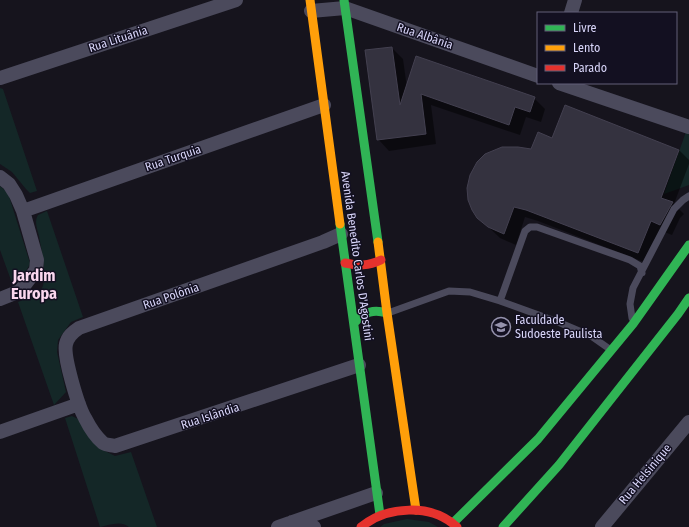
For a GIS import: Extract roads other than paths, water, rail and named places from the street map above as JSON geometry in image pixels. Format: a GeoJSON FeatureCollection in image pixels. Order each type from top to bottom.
{"type":"FeatureCollection","features":[{"type":"Feature","properties":{"kind":"main road","name":"Avenida Benedito Carlos D'Agostini"},"geometry":{"type":"LineString","coordinates":[[345,4],[387,313],[416,510]]}},
{"type":"Feature","properties":{"kind":"main road","name":"Avenida Benedito Carlos D'Agostini"},"geometry":{"type":"LineString","coordinates":[[310,6],[345,263],[355,322],[359,365],[380,515]]}},
{"type":"Feature","properties":{"kind":"main road"},"geometry":{"type":"LineString","coordinates":[[361,527],[380,515],[398,510],[416,510],[433,514],[455,525],[538,439],[611,350],[637,326],[689,245]]}},
{"type":"Feature","properties":{"kind":"main road"},"geometry":{"type":"LineString","coordinates":[[345,263],[360,267],[370,266],[381,260]]}},
{"type":"Feature","properties":{"kind":"main road"},"geometry":{"type":"LineString","coordinates":[[503,527],[559,465],[651,342],[684,318],[689,298]]}},
{"type":"Feature","properties":{"kind":"main road"},"geometry":{"type":"LineString","coordinates":[[355,322],[365,312],[376,310],[387,313]]}},
{"type":"Feature","properties":{"kind":"street","name":"Rua Lituânia"},"geometry":{"type":"LineString","coordinates":[[0,78],[236,0]]}},
{"type":"Feature","properties":{"kind":"street"},"geometry":{"type":"LineString","coordinates":[[572,12],[575,0]]}},
{"type":"Feature","properties":{"kind":"street","name":"Rua Albânia"},"geometry":{"type":"LineString","coordinates":[[310,6],[345,4],[537,76]]}},
{"type":"Feature","properties":{"kind":"street"},"geometry":{"type":"LineString","coordinates":[[562,84],[689,127]]}},
{"type":"Feature","properties":{"kind":"street","name":"Rua Turquia"},"geometry":{"type":"LineString","coordinates":[[23,211],[324,105]]}},
{"type":"Feature","properties":{"kind":"street"},"geometry":{"type":"LineString","coordinates":[[0,177],[9,184],[16,195],[23,211],[37,260],[36,270],[20,291],[0,299]]}},
{"type":"Feature","properties":{"kind":"street","name":"Rua Polônia"},"geometry":{"type":"LineString","coordinates":[[79,404],[66,358],[65,344],[70,334],[79,328],[323,242],[341,234]]}},
{"type":"Feature","properties":{"kind":"street","name":"Rua Islândia"},"geometry":{"type":"LineString","coordinates":[[79,404],[85,418],[98,438],[104,444],[115,446],[359,365]]}},
{"type":"Feature","properties":{"kind":"street"},"geometry":{"type":"LineString","coordinates":[[0,432],[79,404]]}},
{"type":"Feature","properties":{"kind":"street","name":"Rua Helsinique"},"geometry":{"type":"LineString","coordinates":[[602,527],[689,422]]}},
{"type":"Feature","properties":{"kind":"street"},"geometry":{"type":"LineString","coordinates":[[278,527],[376,493]]}},
{"type":"Feature","properties":{"kind":"street"},"geometry":{"type":"LineString","coordinates":[[292,522],[308,524],[314,527]]}},
{"type":"Feature","properties":{"kind":"lane"},"geometry":{"type":"LineString","coordinates":[[637,326],[630,312],[630,297],[633,288],[674,209],[689,196]]}},
{"type":"Feature","properties":{"kind":"lane"},"geometry":{"type":"LineString","coordinates":[[500,301],[525,231],[530,227],[537,227],[630,260],[640,266],[642,273]]}},
{"type":"Feature","properties":{"kind":"lane"},"geometry":{"type":"LineString","coordinates":[[387,313],[449,291],[470,292],[558,322],[591,336],[611,350]]}},
{"type":"Feature","properties":{"kind":"place","name":"Faculdade Sudoeste Paulista"},"geometry":{"type":"Point","coordinates":[501,327]}},
{"type":"Feature","properties":{"kind":"district","name":"Jardim Europa"},"geometry":{"type":"Point","coordinates":[34,284]}}]}
